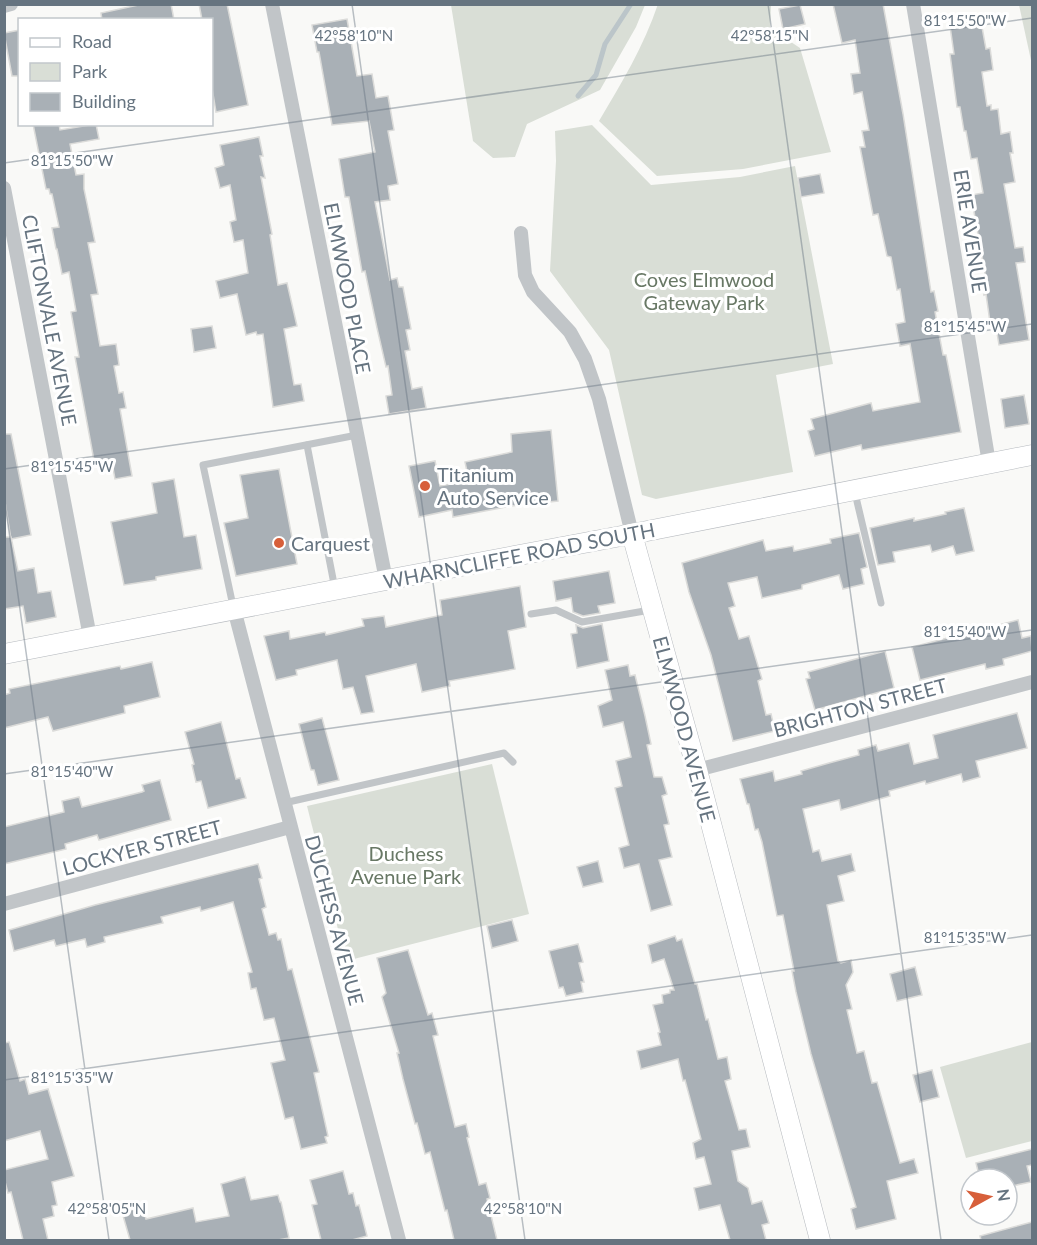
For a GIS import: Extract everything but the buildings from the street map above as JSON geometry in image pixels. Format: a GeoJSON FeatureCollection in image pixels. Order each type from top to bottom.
{"type":"FeatureCollection","features":[{"type":"Feature","properties":{"kind":"main road","name":"WHARNCLIFFE ROAD SOUTH"},"geometry":{"type":"LineString","coordinates":[[4,654],[1032,455]]}},
{"type":"Feature","properties":{"kind":"main road","name":"ELMWOOD AVENUE"},"geometry":{"type":"LineString","coordinates":[[632,534],[697,770],[820,1240]]}},
{"type":"Feature","properties":{"kind":"street"},"geometry":{"type":"LineString","coordinates":[[4,6],[11,4]]}},
{"type":"Feature","properties":{"kind":"street","name":"ELMWOOD PLACE"},"geometry":{"type":"LineString","coordinates":[[272,4],[386,580]]}},
{"type":"Feature","properties":{"kind":"street","name":"ERIE AVENUE"},"geometry":{"type":"LineString","coordinates":[[914,4],[989,463]]}},
{"type":"Feature","properties":{"kind":"street","name":"CLIFTONVALE AVENUE"},"geometry":{"type":"LineString","coordinates":[[4,188],[90,637]]}},
{"type":"Feature","properties":{"kind":"street","name":"ELMWOOD AVENUE"},"geometry":{"type":"LineString","coordinates":[[522,233],[525,275],[533,292],[570,332],[585,359],[599,399],[632,534]]}},
{"type":"Feature","properties":{"kind":"street","name":"DUCHESS AVENUE"},"geometry":{"type":"LineString","coordinates":[[234,609],[399,1240]]}},
{"type":"Feature","properties":{"kind":"street","name":"BRIGHTON STREET"},"geometry":{"type":"LineString","coordinates":[[697,770],[1032,682]]}},
{"type":"Feature","properties":{"kind":"street","name":"LOCKYER STREET"},"geometry":{"type":"LineString","coordinates":[[4,904],[290,827]]}},
{"type":"Feature","properties":{"kind":"lane"},"geometry":{"type":"LineString","coordinates":[[234,609],[203,465],[357,435]]}},
{"type":"Feature","properties":{"kind":"lane"},"geometry":{"type":"LineString","coordinates":[[307,445],[335,590]]}},
{"type":"Feature","properties":{"kind":"lane"},"geometry":{"type":"LineString","coordinates":[[854,490],[881,603]]}},
{"type":"Feature","properties":{"kind":"lane"},"geometry":{"type":"LineString","coordinates":[[531,614],[556,610],[582,621],[653,610]]}},
{"type":"Feature","properties":{"kind":"lane"},"geometry":{"type":"LineString","coordinates":[[284,803],[504,753],[513,762]]}},
{"type":"Feature","properties":{"kind":"green space"},"geometry":{"type":"Polygon","coordinates":[[[451,4],[645,5],[636,27],[600,90],[527,124],[515,157],[493,158],[473,141],[451,4]]]}},
{"type":"Feature","properties":{"kind":"green space"},"geometry":{"type":"Polygon","coordinates":[[[658,4],[771,5],[770,28],[800,48],[831,152],[743,169],[657,176],[599,121],[639,50],[658,4]]]}},
{"type":"Feature","properties":{"kind":"green space"},"geometry":{"type":"Polygon","coordinates":[[[1019,5],[1032,5],[1032,65],[1019,5]]]}},
{"type":"Feature","properties":{"kind":"green space","name":"Coves Elmwood Gateway Park"},"geometry":{"type":"Polygon","coordinates":[[[592,125],[651,185],[740,177],[795,166],[833,364],[776,375],[793,472],[656,499],[642,495],[609,350],[550,271],[556,161],[555,131],[592,125]]]}},
{"type":"Feature","properties":{"kind":"green space","name":"Duchess Avenue Park"},"geometry":{"type":"Polygon","coordinates":[[[492,764],[529,914],[346,961],[307,806],[492,764]]]}},
{"type":"Feature","properties":{"kind":"green space"},"geometry":{"type":"Polygon","coordinates":[[[1032,1042],[1032,1141],[966,1158],[940,1067],[1032,1042]]]}},
{"type":"Feature","properties":{"kind":"waterway"},"geometry":{"type":"LineString","coordinates":[[578,96],[596,75],[605,44],[631,4]]}},
{"type":"Feature","properties":{"kind":"place","name":"Titanium Auto Service"},"geometry":{"type":"Point","coordinates":[425,486]}},
{"type":"Feature","properties":{"kind":"place","name":"Carquest"},"geometry":{"type":"Point","coordinates":[279,543]}}]}
